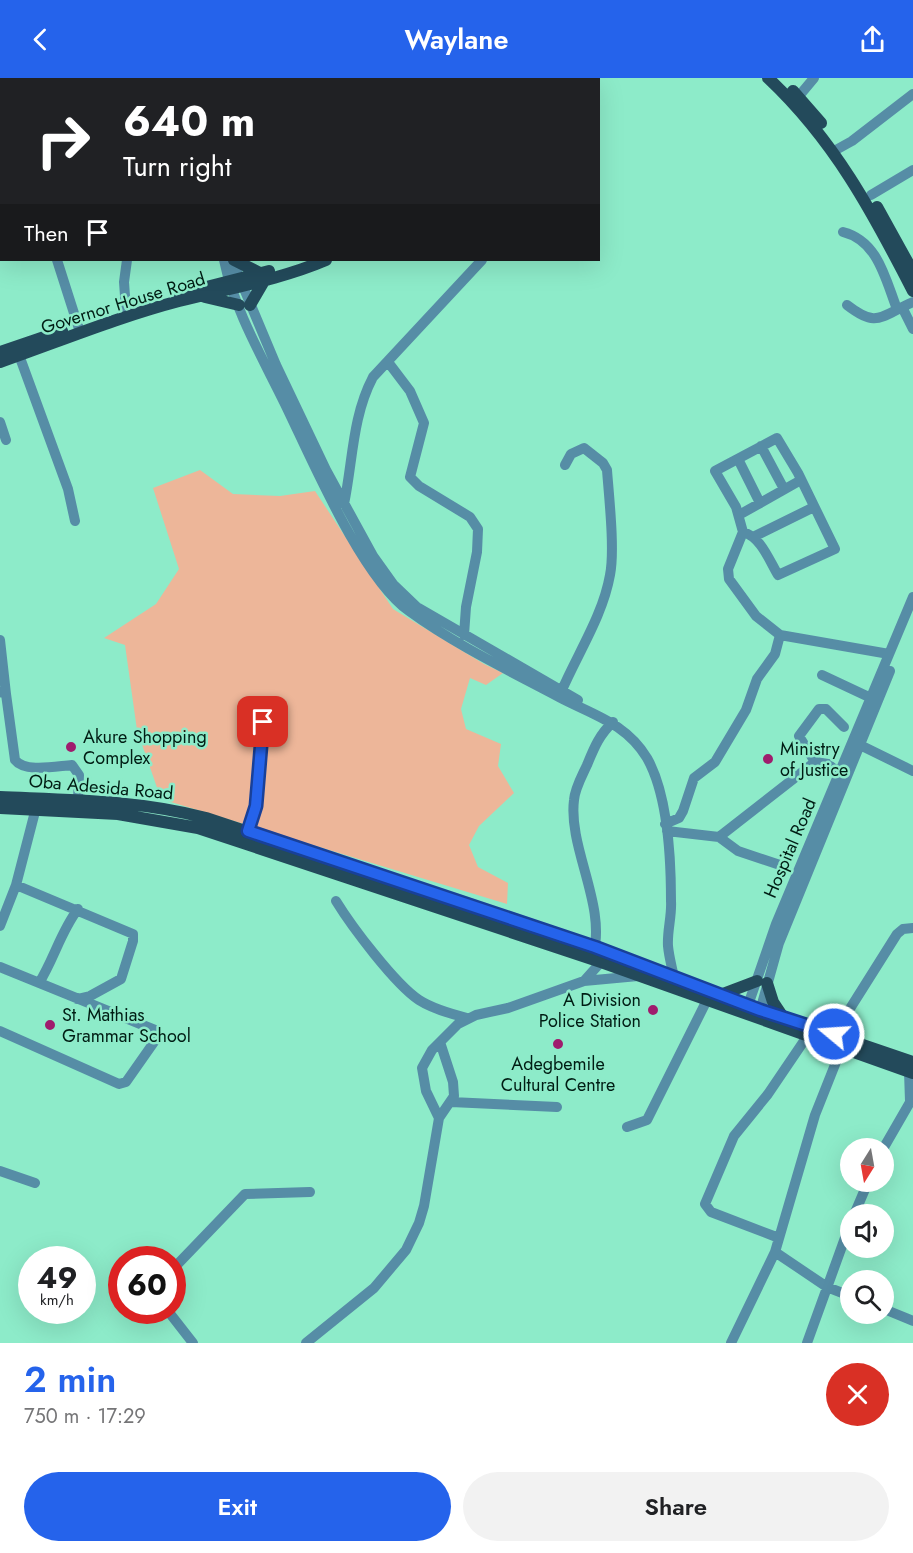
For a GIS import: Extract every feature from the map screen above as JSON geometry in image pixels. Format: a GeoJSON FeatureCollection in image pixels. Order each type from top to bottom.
{"type":"FeatureCollection","features":[{"type":"Feature","properties":{"kind":"main road"},"geometry":{"type":"LineString","coordinates":[[768,78],[797,99]]}},
{"type":"Feature","properties":{"kind":"main road"},"geometry":{"type":"LineString","coordinates":[[778,78],[797,99],[871,195],[910,258],[913,272]]}},
{"type":"Feature","properties":{"kind":"main road"},"geometry":{"type":"LineString","coordinates":[[837,150],[913,291]]}},
{"type":"Feature","properties":{"kind":"main road"},"geometry":{"type":"LineString","coordinates":[[201,297],[244,305],[263,277],[235,261]]}},
{"type":"Feature","properties":{"kind":"main road","name":"Governor House Road"},"geometry":{"type":"LineString","coordinates":[[263,277],[303,261]]}},
{"type":"Feature","properties":{"kind":"main road","name":"Governor House Road"},"geometry":{"type":"LineString","coordinates":[[0,362],[126,310],[322,261]]}},
{"type":"Feature","properties":{"kind":"main road","name":"Governor House Road"},"geometry":{"type":"LineString","coordinates":[[0,352],[201,297],[236,284]]}},
{"type":"Feature","properties":{"kind":"main road","name":"Oba Adesida Road"},"geometry":{"type":"LineString","coordinates":[[0,797],[37,805],[118,814],[198,828],[596,956],[674,978],[720,995],[753,1012],[808,1035],[912,1069]]}},
{"type":"Feature","properties":{"kind":"main road","name":"Oba Adesida Road"},"geometry":{"type":"LineString","coordinates":[[0,808],[78,800],[171,809],[248,831],[596,956],[638,976],[707,1000],[783,1017],[834,1034],[912,1069]]}},
{"type":"Feature","properties":{"kind":"main road"},"geometry":{"type":"LineString","coordinates":[[720,995],[762,982],[783,1017]]}},
{"type":"Feature","properties":{"kind":"street"},"geometry":{"type":"LineString","coordinates":[[797,99],[814,78]]}},
{"type":"Feature","properties":{"kind":"street"},"geometry":{"type":"LineString","coordinates":[[837,150],[913,94]]}},
{"type":"Feature","properties":{"kind":"street"},"geometry":{"type":"LineString","coordinates":[[871,195],[913,170]]}},
{"type":"Feature","properties":{"kind":"street"},"geometry":{"type":"LineString","coordinates":[[843,232],[858,236],[872,250],[900,308],[913,329]]}},
{"type":"Feature","properties":{"kind":"street"},"geometry":{"type":"LineString","coordinates":[[57,261],[79,329]]}},
{"type":"Feature","properties":{"kind":"street"},"geometry":{"type":"LineString","coordinates":[[126,310],[124,282],[127,261]]}},
{"type":"Feature","properties":{"kind":"street"},"geometry":{"type":"LineString","coordinates":[[224,261],[330,494],[387,592],[422,620],[558,697],[613,722],[634,739],[648,760],[656,779],[666,828],[671,903],[668,946],[674,978]]}},
{"type":"Feature","properties":{"kind":"street"},"geometry":{"type":"LineString","coordinates":[[233,261],[236,284]]}},
{"type":"Feature","properties":{"kind":"street"},"geometry":{"type":"LineString","coordinates":[[344,504],[354,432],[363,396],[373,377],[481,261]]}},
{"type":"Feature","properties":{"kind":"street"},"geometry":{"type":"LineString","coordinates":[[847,305],[869,319],[913,302]]}},
{"type":"Feature","properties":{"kind":"street"},"geometry":{"type":"LineString","coordinates":[[244,305],[344,504],[373,556],[400,592],[417,607],[562,690],[596,713],[601,734]]}},
{"type":"Feature","properties":{"kind":"street"},"geometry":{"type":"LineString","coordinates":[[19,355],[68,489],[75,521]]}},
{"type":"Feature","properties":{"kind":"street"},"geometry":{"type":"LineString","coordinates":[[388,362],[410,392],[424,423],[410,477],[419,486],[471,517],[478,529],[478,545],[466,607],[464,635]]}},
{"type":"Feature","properties":{"kind":"street"},"geometry":{"type":"LineString","coordinates":[[0,422],[6,440]]}},
{"type":"Feature","properties":{"kind":"street"},"geometry":{"type":"LineString","coordinates":[[777,438],[801,480],[835,549],[778,575],[748,534],[716,471],[761,446],[777,438]]}},
{"type":"Feature","properties":{"kind":"street"},"geometry":{"type":"LineString","coordinates":[[761,446],[784,489]]}},
{"type":"Feature","properties":{"kind":"street"},"geometry":{"type":"LineString","coordinates":[[562,690],[605,595],[611,574],[607,470],[603,463],[584,448],[571,454],[565,465]]}},
{"type":"Feature","properties":{"kind":"street"},"geometry":{"type":"LineString","coordinates":[[738,459],[760,503]]}},
{"type":"Feature","properties":{"kind":"street"},"geometry":{"type":"LineString","coordinates":[[739,515],[801,480]]}},
{"type":"Feature","properties":{"kind":"street"},"geometry":{"type":"LineString","coordinates":[[814,507],[748,534],[728,569],[729,579],[756,616],[780,635],[889,654]]}},
{"type":"Feature","properties":{"kind":"street","name":"Hospital Road"},"geometry":{"type":"LineString","coordinates":[[753,1012],[776,924],[913,597]]}},
{"type":"Feature","properties":{"kind":"street","name":"Hospital Road"},"geometry":{"type":"LineString","coordinates":[[762,982],[913,616]]}},
{"type":"Feature","properties":{"kind":"street"},"geometry":{"type":"LineString","coordinates":[[666,828],[679,818],[694,778],[715,762],[746,710],[757,679],[775,654],[780,635]]}},
{"type":"Feature","properties":{"kind":"street"},"geometry":{"type":"LineString","coordinates":[[0,640],[3,693],[15,760],[19,765],[27,767],[72,765],[79,775],[78,800]]}},
{"type":"Feature","properties":{"kind":"street"},"geometry":{"type":"LineString","coordinates":[[822,675],[871,698]]}},
{"type":"Feature","properties":{"kind":"street"},"geometry":{"type":"LineString","coordinates":[[815,762],[798,736],[813,714],[819,709],[826,709],[844,727]]}},
{"type":"Feature","properties":{"kind":"street"},"geometry":{"type":"LineString","coordinates":[[248,831],[256,806],[263,722]]}},
{"type":"Feature","properties":{"kind":"street"},"geometry":{"type":"LineString","coordinates":[[584,981],[596,956],[594,916],[574,805],[577,790],[601,734],[613,722]]}},
{"type":"Feature","properties":{"kind":"street"},"geometry":{"type":"LineString","coordinates":[[860,745],[913,771]]}},
{"type":"Feature","properties":{"kind":"street"},"geometry":{"type":"LineString","coordinates":[[719,837],[815,762],[828,764],[840,773]]}},
{"type":"Feature","properties":{"kind":"street"},"geometry":{"type":"LineString","coordinates":[[0,926],[16,885],[37,805]]}},
{"type":"Feature","properties":{"kind":"street"},"geometry":{"type":"LineString","coordinates":[[666,828],[719,837],[738,851],[780,865]]}},
{"type":"Feature","properties":{"kind":"street"},"geometry":{"type":"LineString","coordinates":[[16,885],[131,931],[134,941],[121,979],[90,996],[77,999]]}},
{"type":"Feature","properties":{"kind":"street"},"geometry":{"type":"LineString","coordinates":[[336,901],[351,924],[419,1000],[450,1014],[467,1018],[507,1008],[584,981],[638,976]]}},
{"type":"Feature","properties":{"kind":"street"},"geometry":{"type":"LineString","coordinates":[[66,905],[68,922]]}},
{"type":"Feature","properties":{"kind":"street"},"geometry":{"type":"LineString","coordinates":[[39,983],[54,957],[68,922],[78,909]]}},
{"type":"Feature","properties":{"kind":"street"},"geometry":{"type":"LineString","coordinates":[[834,1034],[897,934],[903,929],[913,928]]}},
{"type":"Feature","properties":{"kind":"street"},"geometry":{"type":"LineString","coordinates":[[0,966],[158,1032],[157,1039],[123,1084],[112,1082],[0,1031]]}},
{"type":"Feature","properties":{"kind":"street"},"geometry":{"type":"LineString","coordinates":[[627,1127],[647,1120],[707,1000]]}},
{"type":"Feature","properties":{"kind":"street"},"geometry":{"type":"LineString","coordinates":[[439,1118],[426,1091],[421,1073],[424,1061],[440,1042],[467,1018]]}},
{"type":"Feature","properties":{"kind":"street"},"geometry":{"type":"LineString","coordinates":[[779,1239],[711,1212],[705,1204],[734,1137],[768,1094],[808,1035]]}},
{"type":"Feature","properties":{"kind":"street"},"geometry":{"type":"LineString","coordinates":[[306,1343],[374,1288],[405,1250],[424,1206],[439,1118],[452,1102],[454,1087],[440,1042]]}},
{"type":"Feature","properties":{"kind":"street"},"geometry":{"type":"LineString","coordinates":[[731,1343],[775,1252],[816,1115],[842,1047]]}},
{"type":"Feature","properties":{"kind":"street"},"geometry":{"type":"LineString","coordinates":[[889,1138],[912,1099],[912,1069]]}},
{"type":"Feature","properties":{"kind":"street"},"geometry":{"type":"LineString","coordinates":[[452,1102],[557,1107]]}},
{"type":"Feature","properties":{"kind":"street"},"geometry":{"type":"LineString","coordinates":[[0,1171],[35,1183]]}},
{"type":"Feature","properties":{"kind":"street"},"geometry":{"type":"LineString","coordinates":[[186,1255],[245,1194],[310,1192]]}},
{"type":"Feature","properties":{"kind":"street"},"geometry":{"type":"LineString","coordinates":[[807,1343],[840,1251]]}},
{"type":"Feature","properties":{"kind":"street"},"geometry":{"type":"LineString","coordinates":[[775,1252],[827,1287],[840,1292]]}},
{"type":"Feature","properties":{"kind":"street"},"geometry":{"type":"LineString","coordinates":[[894,1313],[913,1321]]}},
{"type":"Feature","properties":{"kind":"street"},"geometry":{"type":"LineString","coordinates":[[176,1324],[188,1342]]}},
{"type":"Feature","properties":{"kind":"shaded area"},"geometry":{"type":"Polygon","coordinates":[[[200,470],[233,494],[280,496],[315,491],[393,609],[503,673],[486,685],[470,678],[461,709],[466,729],[501,744],[498,766],[514,793],[479,826],[469,845],[478,867],[508,883],[507,904],[161,799],[137,730],[125,645],[104,638],[156,604],[179,569],[153,488],[200,470]]]}},
{"type":"Feature","properties":{"kind":"place","name":"Akure Shopping Complex"},"geometry":{"type":"Point","coordinates":[71,747]}},
{"type":"Feature","properties":{"kind":"place","name":"Ministry of Justice"},"geometry":{"type":"Point","coordinates":[768,759]}},
{"type":"Feature","properties":{"kind":"place","name":"A Division Police Station"},"geometry":{"type":"Point","coordinates":[653,1010]}},
{"type":"Feature","properties":{"kind":"place","name":"St. Mathias Grammar School"},"geometry":{"type":"Point","coordinates":[50,1025]}},
{"type":"Feature","properties":{"kind":"place","name":"Adegbemile Cultural Centre"},"geometry":{"type":"Point","coordinates":[558,1044]}},
{"type":"Feature","properties":{"kind":"route"},"geometry":{"type":"LineString","coordinates":[[263,722],[256,806],[248,831],[595,947],[760,1010],[834,1034]]}}]}
